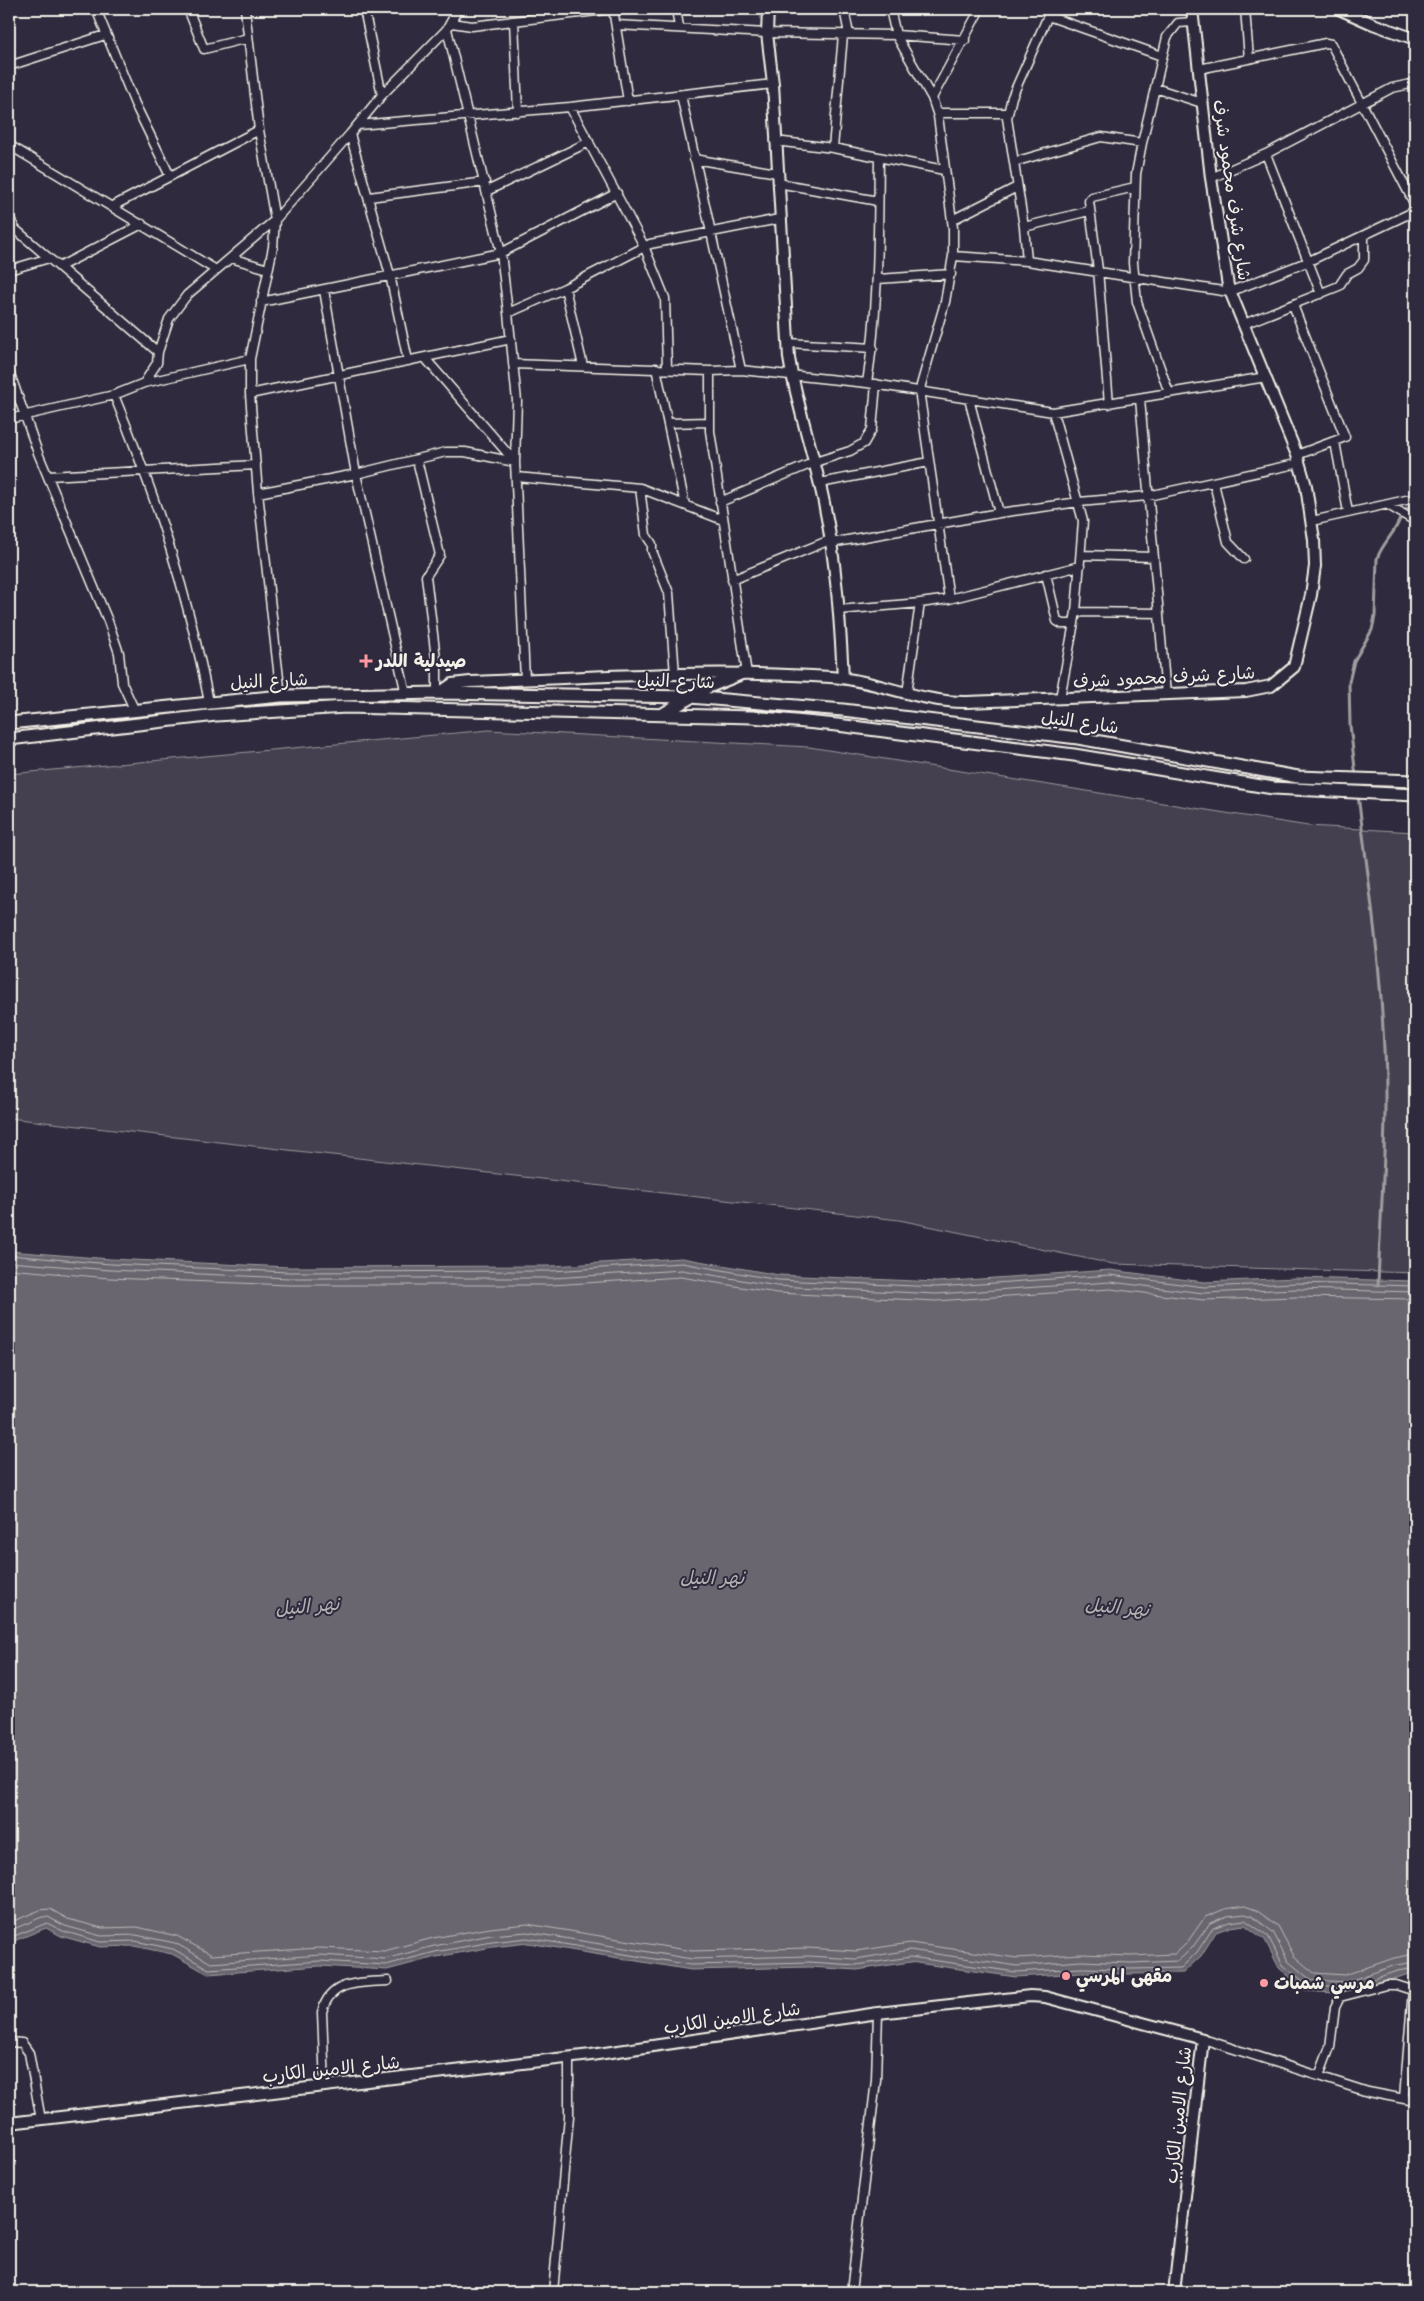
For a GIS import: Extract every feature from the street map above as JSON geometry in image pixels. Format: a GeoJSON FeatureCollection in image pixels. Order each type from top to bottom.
{"type":"FeatureCollection","features":[{"type":"Feature","properties":{"kind":"main road"},"geometry":{"type":"LineString","coordinates":[[663,714],[723,680],[745,674]]}},
{"type":"Feature","properties":{"kind":"main road","name":"شارع النيل"},"geometry":{"type":"LineString","coordinates":[[9,723],[134,709],[281,696],[438,693],[690,697],[861,712],[1078,738],[1276,774],[1337,780],[1415,781]]}},
{"type":"Feature","properties":{"kind":"main road","name":"شارع النيل"},"geometry":{"type":"LineString","coordinates":[[9,739],[216,715],[346,707],[752,717],[837,725],[1074,755],[1272,788],[1337,793],[1415,795]]}},
{"type":"Feature","properties":{"kind":"street"},"geometry":{"type":"LineString","coordinates":[[96,9],[105,34],[170,176]]}},
{"type":"Feature","properties":{"kind":"street"},"geometry":{"type":"LineString","coordinates":[[188,9],[204,49],[248,38]]}},
{"type":"Feature","properties":{"kind":"street"},"geometry":{"type":"LineString","coordinates":[[245,9],[259,130],[275,220],[273,247],[250,359],[250,394],[258,493],[281,696]]}},
{"type":"Feature","properties":{"kind":"street"},"geometry":{"type":"LineString","coordinates":[[364,9],[382,94]]}},
{"type":"Feature","properties":{"kind":"street"},"geometry":{"type":"LineString","coordinates":[[450,26],[472,26],[613,9],[628,101]]}},
{"type":"Feature","properties":{"kind":"street"},"geometry":{"type":"LineString","coordinates":[[676,9],[679,27]]}},
{"type":"Feature","properties":{"kind":"street"},"geometry":{"type":"LineString","coordinates":[[768,9],[767,33],[773,84],[779,219],[788,343],[792,374],[820,483],[831,542],[842,678]]}},
{"type":"Feature","properties":{"kind":"street"},"geometry":{"type":"LineString","coordinates":[[833,148],[846,35],[844,9]]}},
{"type":"Feature","properties":{"kind":"street"},"geometry":{"type":"LineString","coordinates":[[890,9],[896,35],[932,98],[938,113],[952,220],[953,256],[951,274],[920,390],[949,599]]}},
{"type":"Feature","properties":{"kind":"street"},"geometry":{"type":"LineString","coordinates":[[932,98],[965,40],[980,9]]}},
{"type":"Feature","properties":{"kind":"street","name":"شارع شرف محمود شرف"},"geometry":{"type":"LineString","coordinates":[[438,693],[447,686],[460,683],[745,674],[842,678],[925,699],[948,702],[1261,690],[1272,686],[1291,671],[1298,656],[1314,578],[1315,559],[1312,521],[1299,459],[1229,292],[1211,178],[1192,9]]}},
{"type":"Feature","properties":{"kind":"street"},"geometry":{"type":"LineString","coordinates":[[1245,9],[1249,59]]}},
{"type":"Feature","properties":{"kind":"street"},"geometry":{"type":"LineString","coordinates":[[1339,9],[1415,39]]}},
{"type":"Feature","properties":{"kind":"street"},"geometry":{"type":"LineString","coordinates":[[144,384],[157,363],[158,352],[170,319],[177,306],[187,294],[275,220],[358,125],[382,94],[450,26],[457,10]]}},
{"type":"Feature","properties":{"kind":"street"},"geometry":{"type":"LineString","coordinates":[[1027,261],[1024,227],[1007,125],[1008,113],[1012,97],[1049,12],[1162,56]]}},
{"type":"Feature","properties":{"kind":"street"},"geometry":{"type":"LineString","coordinates":[[514,21],[518,112]]}},
{"type":"Feature","properties":{"kind":"street"},"geometry":{"type":"LineString","coordinates":[[1169,393],[1137,302],[1133,276],[1136,187],[1142,143],[1167,37],[1173,27],[1182,22],[1194,22]]}},
{"type":"Feature","properties":{"kind":"street"},"geometry":{"type":"LineString","coordinates":[[616,25],[767,33],[896,35],[965,40]]}},
{"type":"Feature","properties":{"kind":"street"},"geometry":{"type":"LineString","coordinates":[[450,26],[500,253],[511,339],[517,414],[515,462],[525,680]]}},
{"type":"Feature","properties":{"kind":"street"},"geometry":{"type":"LineString","coordinates":[[9,66],[105,34]]}},
{"type":"Feature","properties":{"kind":"street"},"geometry":{"type":"LineString","coordinates":[[1199,69],[1329,43],[1332,45],[1415,205]]}},
{"type":"Feature","properties":{"kind":"street"},"geometry":{"type":"LineString","coordinates":[[1211,178],[1266,154],[1392,88],[1415,82]]}},
{"type":"Feature","properties":{"kind":"street"},"geometry":{"type":"LineString","coordinates":[[358,125],[570,107],[773,84]]}},
{"type":"Feature","properties":{"kind":"street"},"geometry":{"type":"LineString","coordinates":[[1155,88],[1202,103]]}},
{"type":"Feature","properties":{"kind":"street"},"geometry":{"type":"LineString","coordinates":[[681,95],[741,370]]}},
{"type":"Feature","properties":{"kind":"street"},"geometry":{"type":"LineString","coordinates":[[570,107],[644,246],[666,304],[667,368]]}},
{"type":"Feature","properties":{"kind":"street"},"geometry":{"type":"LineString","coordinates":[[938,113],[1008,113]]}},
{"type":"Feature","properties":{"kind":"street"},"geometry":{"type":"LineString","coordinates":[[113,206],[259,130]]}},
{"type":"Feature","properties":{"kind":"street"},"geometry":{"type":"LineString","coordinates":[[350,134],[390,275],[408,361]]}},
{"type":"Feature","properties":{"kind":"street"},"geometry":{"type":"LineString","coordinates":[[1014,162],[1101,137],[1142,143]]}},
{"type":"Feature","properties":{"kind":"street"},"geometry":{"type":"LineString","coordinates":[[775,141],[833,148],[944,170]]}},
{"type":"Feature","properties":{"kind":"street"},"geometry":{"type":"LineString","coordinates":[[487,192],[589,142]]}},
{"type":"Feature","properties":{"kind":"street"},"geometry":{"type":"LineString","coordinates":[[9,145],[113,206],[216,270]]}},
{"type":"Feature","properties":{"kind":"street"},"geometry":{"type":"LineString","coordinates":[[1266,154],[1322,294]]}},
{"type":"Feature","properties":{"kind":"street"},"geometry":{"type":"LineString","coordinates":[[867,382],[873,348],[878,279],[879,157]]}},
{"type":"Feature","properties":{"kind":"street"},"geometry":{"type":"LineString","coordinates":[[694,159],[878,201]]}},
{"type":"Feature","properties":{"kind":"street"},"geometry":{"type":"LineString","coordinates":[[368,197],[485,182]]}},
{"type":"Feature","properties":{"kind":"street"},"geometry":{"type":"LineString","coordinates":[[952,220],[1017,187]]}},
{"type":"Feature","properties":{"kind":"street"},"geometry":{"type":"LineString","coordinates":[[1109,404],[1098,270],[1089,201],[1091,197],[1136,187]]}},
{"type":"Feature","properties":{"kind":"street"},"geometry":{"type":"LineString","coordinates":[[261,302],[500,253],[617,193]]}},
{"type":"Feature","properties":{"kind":"street"},"geometry":{"type":"LineString","coordinates":[[1024,227],[1089,211]]}},
{"type":"Feature","properties":{"kind":"street"},"geometry":{"type":"LineString","coordinates":[[953,256],[1027,261],[1098,270],[1229,292],[1308,262],[1415,211]]}},
{"type":"Feature","properties":{"kind":"street"},"geometry":{"type":"LineString","coordinates":[[9,216],[15,230],[158,352]]}},
{"type":"Feature","properties":{"kind":"street"},"geometry":{"type":"LineString","coordinates":[[508,313],[565,288],[644,246],[779,219]]}},
{"type":"Feature","properties":{"kind":"street"},"geometry":{"type":"LineString","coordinates":[[59,267],[142,224]]}},
{"type":"Feature","properties":{"kind":"street"},"geometry":{"type":"LineString","coordinates":[[1244,324],[1339,286],[1347,274],[1358,268],[1364,260],[1364,236]]}},
{"type":"Feature","properties":{"kind":"street"},"geometry":{"type":"LineString","coordinates":[[9,270],[49,258]]}},
{"type":"Feature","properties":{"kind":"street"},"geometry":{"type":"LineString","coordinates":[[231,258],[268,269]]}},
{"type":"Feature","properties":{"kind":"street"},"geometry":{"type":"LineString","coordinates":[[878,279],[951,274]]}},
{"type":"Feature","properties":{"kind":"street"},"geometry":{"type":"LineString","coordinates":[[565,288],[584,366]]}},
{"type":"Feature","properties":{"kind":"street"},"geometry":{"type":"LineString","coordinates":[[324,290],[356,474],[406,694]]}},
{"type":"Feature","properties":{"kind":"street"},"geometry":{"type":"LineString","coordinates":[[732,580],[831,542],[999,513],[1079,502],[1148,496],[1214,483],[1299,459],[1335,442],[1345,437],[1293,305]]}},
{"type":"Feature","properties":{"kind":"street"},"geometry":{"type":"LineString","coordinates":[[250,394],[511,339]]}},
{"type":"Feature","properties":{"kind":"street"},"geometry":{"type":"LineString","coordinates":[[788,343],[873,348]]}},
{"type":"Feature","properties":{"kind":"street"},"geometry":{"type":"LineString","coordinates":[[425,358],[515,462]]}},
{"type":"Feature","properties":{"kind":"street"},"geometry":{"type":"LineString","coordinates":[[9,419],[114,395],[144,384],[250,359]]}},
{"type":"Feature","properties":{"kind":"street"},"geometry":{"type":"LineString","coordinates":[[513,364],[710,371],[741,370],[792,374],[867,382],[1053,412],[1266,378]]}},
{"type":"Feature","properties":{"kind":"street"},"geometry":{"type":"LineString","coordinates":[[656,368],[685,505]]}},
{"type":"Feature","properties":{"kind":"street"},"geometry":{"type":"LineString","coordinates":[[9,371],[17,397],[48,476],[108,621],[119,653],[122,683],[134,709]]}},
{"type":"Feature","properties":{"kind":"street"},"geometry":{"type":"LineString","coordinates":[[710,371],[709,422],[745,674]]}},
{"type":"Feature","properties":{"kind":"street"},"geometry":{"type":"LineString","coordinates":[[720,502],[815,462],[850,451],[864,443],[869,437],[874,417],[876,384]]}},
{"type":"Feature","properties":{"kind":"street"},"geometry":{"type":"LineString","coordinates":[[9,388],[17,397]]}},
{"type":"Feature","properties":{"kind":"street"},"geometry":{"type":"LineString","coordinates":[[114,395],[146,472],[175,561],[208,702]]}},
{"type":"Feature","properties":{"kind":"street"},"geometry":{"type":"LineString","coordinates":[[969,399],[999,513]]}},
{"type":"Feature","properties":{"kind":"street"},"geometry":{"type":"LineString","coordinates":[[1140,399],[1166,695]]}},
{"type":"Feature","properties":{"kind":"street"},"geometry":{"type":"LineString","coordinates":[[1053,412],[1083,521],[1076,612],[1060,698]]}},
{"type":"Feature","properties":{"kind":"street"},"geometry":{"type":"LineString","coordinates":[[668,424],[709,422]]}},
{"type":"Feature","properties":{"kind":"street"},"geometry":{"type":"LineString","coordinates":[[1335,442],[1348,512]]}},
{"type":"Feature","properties":{"kind":"street"},"geometry":{"type":"LineString","coordinates":[[258,493],[454,452],[515,462]]}},
{"type":"Feature","properties":{"kind":"street"},"geometry":{"type":"LineString","coordinates":[[417,460],[440,555],[426,576],[437,666],[438,693]]}},
{"type":"Feature","properties":{"kind":"street"},"geometry":{"type":"LineString","coordinates":[[820,483],[929,462]]}},
{"type":"Feature","properties":{"kind":"street"},"geometry":{"type":"LineString","coordinates":[[48,476],[256,465]]}},
{"type":"Feature","properties":{"kind":"street"},"geometry":{"type":"LineString","coordinates":[[516,477],[640,488],[724,520]]}},
{"type":"Feature","properties":{"kind":"street"},"geometry":{"type":"LineString","coordinates":[[1214,483],[1228,542],[1244,559]]}},
{"type":"Feature","properties":{"kind":"street"},"geometry":{"type":"LineString","coordinates":[[640,488],[646,535],[652,544],[652,550],[669,593],[675,675]]}},
{"type":"Feature","properties":{"kind":"street"},"geometry":{"type":"LineString","coordinates":[[1312,521],[1415,498]]}},
{"type":"Feature","properties":{"kind":"street"},"geometry":{"type":"LineString","coordinates":[[1388,505],[1415,521]]}},
{"type":"Feature","properties":{"kind":"street"},"geometry":{"type":"LineString","coordinates":[[1081,555],[1154,557]]}},
{"type":"Feature","properties":{"kind":"street"},"geometry":{"type":"LineString","coordinates":[[838,610],[949,599],[1080,566]]}},
{"type":"Feature","properties":{"kind":"street"},"geometry":{"type":"LineString","coordinates":[[1046,574],[1057,621],[1062,624],[1074,624]]}},
{"type":"Feature","properties":{"kind":"street"},"geometry":{"type":"LineString","coordinates":[[907,693],[920,603]]}},
{"type":"Feature","properties":{"kind":"street"},"geometry":{"type":"LineString","coordinates":[[1076,612],[1159,613]]}},
{"type":"Feature","properties":{"kind":"street"},"geometry":{"type":"LineString","coordinates":[[326,2086],[322,2012],[331,1991],[341,1987],[388,1981]]}},
{"type":"Feature","properties":{"kind":"street"},"geometry":{"type":"LineString","coordinates":[[1319,2076],[1330,2046],[1335,2007],[1340,1997],[1386,1985],[1396,1985],[1414,1991],[1404,2098]]}},
{"type":"Feature","properties":{"kind":"street","name":"شارع الامين الكارب"},"geometry":{"type":"LineString","coordinates":[[9,2123],[569,2057],[878,2013],[1030,1996],[1045,1996],[1203,2039],[1174,2292]]}},
{"type":"Feature","properties":{"kind":"street"},"geometry":{"type":"LineString","coordinates":[[851,2292],[876,2080],[878,2013]]}},
{"type":"Feature","properties":{"kind":"street"},"geometry":{"type":"LineString","coordinates":[[1203,2039],[1368,2092],[1415,2101]]}},
{"type":"Feature","properties":{"kind":"street"},"geometry":{"type":"LineString","coordinates":[[9,2042],[22,2043],[30,2053],[41,2120]]}},
{"type":"Feature","properties":{"kind":"street"},"geometry":{"type":"LineString","coordinates":[[553,2292],[568,2116],[569,2057]]}},
{"type":"Feature","properties":{"kind":"shaded area"},"geometry":{"type":"Polygon","coordinates":[[[489,730],[809,747],[1308,826],[1415,832],[1415,1273],[1113,1264],[899,1220],[9,1118],[9,774],[489,730]]]}},
{"type":"Feature","properties":{"kind":"water","name":"نهر النيل"},"geometry":{"type":"Polygon","coordinates":[[[9,1251],[110,1259],[289,1267],[552,1266],[682,1258],[779,1275],[937,1282],[1110,1270],[1204,1282],[1296,1278],[1415,1281],[1415,1972],[1348,1994],[1306,1991],[1279,1968],[1265,1940],[1245,1925],[1230,1927],[1216,1932],[1201,1956],[1183,1973],[1081,1973],[1016,1977],[910,1962],[857,1970],[809,1967],[691,1970],[528,1943],[436,1957],[387,1970],[320,1966],[208,1974],[172,1954],[134,1946],[100,1947],[61,1936],[46,1928],[9,1943],[9,1251]]]}},
{"type":"Feature","properties":{"kind":"waterway"},"geometry":{"type":"LineString","coordinates":[[1404,511],[1415,504]]}},
{"type":"Feature","properties":{"kind":"waterway"},"geometry":{"type":"LineString","coordinates":[[1356,777],[1350,725],[1349,682],[1354,661],[1372,630],[1375,616],[1377,559],[1401,516]]}},
{"type":"Feature","properties":{"kind":"waterway"},"geometry":{"type":"LineString","coordinates":[[1358,795],[1377,951],[1385,1067],[1384,1151],[1378,1285]]}},
{"type":"Feature","properties":{"kind":"place","name":"صيدلية اللدر"},"geometry":{"type":"Point","coordinates":[366,661]}},
{"type":"Feature","properties":{"kind":"place","name":"مقهى المرسي"},"geometry":{"type":"Point","coordinates":[1066,1976]}},
{"type":"Feature","properties":{"kind":"place","name":"مرسي شمبات"},"geometry":{"type":"Point","coordinates":[1264,1983]}}]}
